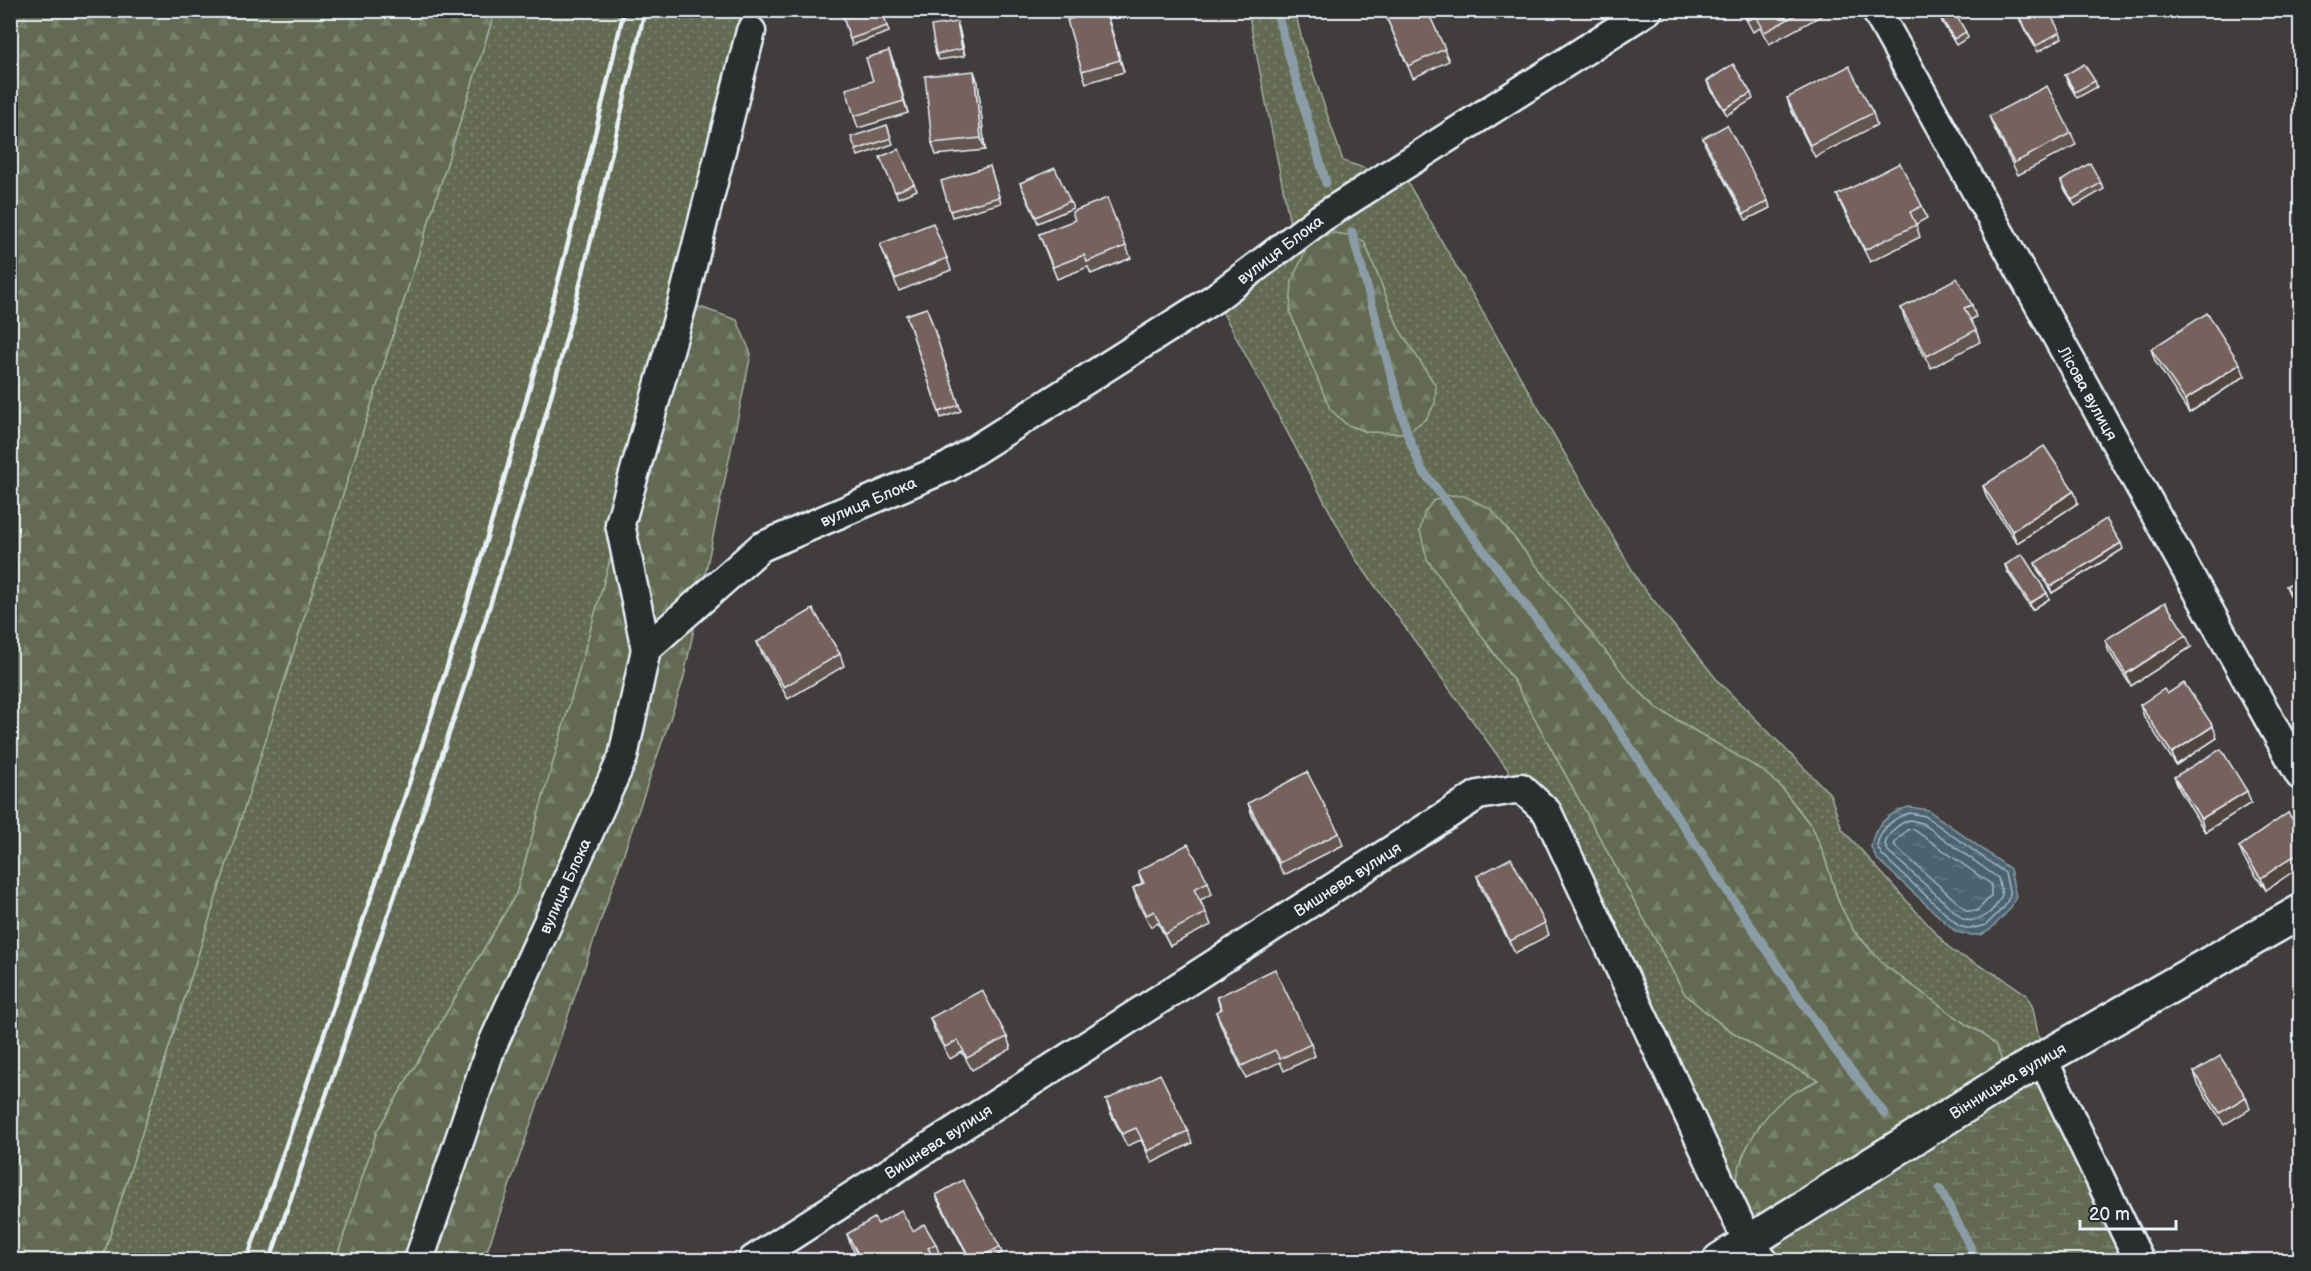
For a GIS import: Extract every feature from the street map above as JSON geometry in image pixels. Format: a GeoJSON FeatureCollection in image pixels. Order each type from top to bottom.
{"type":"FeatureCollection","features":[{"type":"Feature","properties":{"kind":"street","name":"вулиця Блока"},"geometry":{"type":"LineString","coordinates":[[419,1260],[490,1050],[623,757],[646,649],[761,547],[948,467],[1215,298],[1321,218],[1648,10]]}},
{"type":"Feature","properties":{"kind":"street","name":"Лісова вулиця"},"geometry":{"type":"LineString","coordinates":[[1876,10],[2301,775]]}},
{"type":"Feature","properties":{"kind":"street"},"geometry":{"type":"LineString","coordinates":[[646,649],[620,524],[683,301],[751,31]]}},
{"type":"Feature","properties":{"kind":"street","name":"Вишнева вулиця"},"geometry":{"type":"LineString","coordinates":[[753,1260],[1478,795],[1521,788],[1547,812],[1755,1251]]}},
{"type":"Feature","properties":{"kind":"street","name":"Вінницька вулиця"},"geometry":{"type":"LineString","coordinates":[[1720,1260],[1755,1251],[2043,1060],[2301,912]]}},
{"type":"Feature","properties":{"kind":"street"},"geometry":{"type":"LineString","coordinates":[[2043,1060],[2139,1260]]}},
{"type":"Feature","properties":{"kind":"green space"},"geometry":{"type":"Polygon","coordinates":[[[10,11],[495,11],[102,1260],[11,1260],[10,11]]]}},
{"type":"Feature","properties":{"kind":"green space"},"geometry":{"type":"Polygon","coordinates":[[[495,11],[746,11],[751,31],[683,301],[516,894],[377,1131],[336,1260],[102,1260],[495,11]]]}},
{"type":"Feature","properties":{"kind":"green space"},"geometry":{"type":"Polygon","coordinates":[[[1248,11],[1295,11],[1302,40],[1343,161],[1408,183],[1639,582],[1718,681],[1830,794],[1842,829],[1952,951],[2001,977],[2027,995],[2033,1008],[2043,1060],[2009,1078],[1982,1033],[1967,1025],[1884,965],[1853,930],[1839,903],[1823,852],[1812,827],[1781,787],[1763,771],[1657,708],[1631,683],[1427,559],[1516,684],[1685,994],[1732,1032],[1818,1080],[1786,1099],[1764,1122],[1748,1151],[1736,1186],[1521,788],[1355,558],[1215,298],[1293,239],[1248,11]],[[1364,241],[1346,424],[1367,432],[1407,433],[1399,329],[1364,241]]]}},
{"type":"Feature","properties":{"kind":"green space"},"geometry":{"type":"Polygon","coordinates":[[[1334,233],[1364,241],[1399,329],[1436,386],[1435,403],[1427,418],[1407,433],[1367,432],[1346,424],[1330,409],[1290,312],[1292,280],[1307,248],[1318,238],[1334,233]]]}},
{"type":"Feature","properties":{"kind":"green space"},"geometry":{"type":"Polygon","coordinates":[[[683,301],[737,320],[751,354],[683,681],[484,1260],[336,1260],[377,1131],[516,894],[683,301]]]}},
{"type":"Feature","properties":{"kind":"green space"},"geometry":{"type":"Polygon","coordinates":[[[1449,495],[1464,496],[1491,509],[1631,683],[1656,708],[1763,771],[1781,787],[1812,827],[1823,852],[1839,903],[1853,930],[1884,965],[1967,1025],[1982,1033],[1996,1046],[2009,1078],[1748,1242],[1737,1194],[1737,1176],[1744,1154],[1756,1131],[1778,1104],[1818,1080],[1732,1032],[1685,994],[1516,684],[1427,559],[1420,531],[1424,513],[1433,501],[1449,495]]]}},
{"type":"Feature","properties":{"kind":"green space"},"geometry":{"type":"Polygon","coordinates":[[[2043,1060],[2139,1260],[1763,1260],[1748,1242],[2043,1060]]]}},
{"type":"Feature","properties":{"kind":"water"},"geometry":{"type":"Polygon","coordinates":[[[1909,807],[1928,810],[2010,869],[2016,897],[2010,909],[1990,930],[1981,935],[1956,932],[1877,859],[1871,847],[1875,833],[1883,821],[1909,807]]]}},
{"type":"Feature","properties":{"kind":"building"},"geometry":{"type":"Polygon","coordinates":[[[841,10],[882,10],[887,26],[850,39],[841,10]]]}},
{"type":"Feature","properties":{"kind":"building"},"geometry":{"type":"Polygon","coordinates":[[[1105,10],[1120,60],[1082,71],[1067,20],[1105,10]]]}},
{"type":"Feature","properties":{"kind":"building"},"geometry":{"type":"Polygon","coordinates":[[[1383,10],[1427,10],[1445,49],[1408,66],[1383,10]]]}},
{"type":"Feature","properties":{"kind":"building"},"geometry":{"type":"Polygon","coordinates":[[[1743,10],[1805,10],[1765,32],[1756,16],[1748,20],[1743,10]]]}},
{"type":"Feature","properties":{"kind":"building"},"geometry":{"type":"Polygon","coordinates":[[[1948,10],[1953,10],[1966,32],[1954,39],[1940,16],[1948,10]]]}},
{"type":"Feature","properties":{"kind":"building"},"geometry":{"type":"Polygon","coordinates":[[[2031,10],[2048,10],[2060,32],[2036,46],[2019,17],[2031,10]]]}},
{"type":"Feature","properties":{"kind":"building"},"geometry":{"type":"Polygon","coordinates":[[[957,22],[962,49],[936,54],[931,26],[957,22]]]}},
{"type":"Feature","properties":{"kind":"building"},"geometry":{"type":"Polygon","coordinates":[[[889,51],[904,101],[854,116],[846,89],[873,81],[866,58],[889,51]]]}},
{"type":"Feature","properties":{"kind":"building"},"geometry":{"type":"Polygon","coordinates":[[[1733,64],[1751,93],[1724,109],[1707,81],[1733,64]]]}},
{"type":"Feature","properties":{"kind":"building"},"geometry":{"type":"Polygon","coordinates":[[[2084,64],[2095,81],[2075,92],[2065,75],[2084,64]]]}},
{"type":"Feature","properties":{"kind":"building"},"geometry":{"type":"Polygon","coordinates":[[[1849,66],[1873,113],[1810,145],[1787,98],[1849,66]]]}},
{"type":"Feature","properties":{"kind":"building"},"geometry":{"type":"Polygon","coordinates":[[[974,71],[981,138],[932,143],[925,76],[974,71]]]}},
{"type":"Feature","properties":{"kind":"building"},"geometry":{"type":"Polygon","coordinates":[[[2047,86],[2071,133],[2014,163],[1989,116],[2047,86]]]}},
{"type":"Feature","properties":{"kind":"building"},"geometry":{"type":"Polygon","coordinates":[[[887,125],[891,138],[856,150],[851,137],[887,125]]]}},
{"type":"Feature","properties":{"kind":"building"},"geometry":{"type":"Polygon","coordinates":[[[1727,125],[1768,201],[1744,214],[1703,138],[1727,125]]]}},
{"type":"Feature","properties":{"kind":"building"},"geometry":{"type":"Polygon","coordinates":[[[899,149],[914,184],[895,192],[880,157],[899,149]]]}},
{"type":"Feature","properties":{"kind":"building"},"geometry":{"type":"Polygon","coordinates":[[[1900,163],[1922,206],[1910,212],[1916,225],[1865,250],[1837,195],[1900,163]]]}},
{"type":"Feature","properties":{"kind":"building"},"geometry":{"type":"Polygon","coordinates":[[[2090,163],[2101,183],[2072,200],[2061,181],[2090,163]]]}},
{"type":"Feature","properties":{"kind":"building"},"geometry":{"type":"Polygon","coordinates":[[[990,166],[999,197],[950,211],[941,181],[990,166]]]}},
{"type":"Feature","properties":{"kind":"building"},"geometry":{"type":"Polygon","coordinates":[[[1055,168],[1070,201],[1036,217],[1020,183],[1055,168]]]}},
{"type":"Feature","properties":{"kind":"building"},"geometry":{"type":"Polygon","coordinates":[[[1107,198],[1126,246],[1087,262],[1084,255],[1053,267],[1039,234],[1075,220],[1072,212],[1107,198]]]}},
{"type":"Feature","properties":{"kind":"building"},"geometry":{"type":"Polygon","coordinates":[[[933,223],[947,258],[895,279],[880,244],[933,223]]]}},
{"type":"Feature","properties":{"kind":"building"},"geometry":{"type":"Polygon","coordinates":[[[1957,278],[1972,305],[1964,308],[1976,330],[1927,356],[1901,308],[1957,278]]]}},
{"type":"Feature","properties":{"kind":"building"},"geometry":{"type":"Polygon","coordinates":[[[927,308],[959,405],[939,412],[906,315],[927,308]]]}},
{"type":"Feature","properties":{"kind":"building"},"geometry":{"type":"Polygon","coordinates":[[[2207,313],[2240,364],[2185,400],[2151,349],[2207,313]]]}},
{"type":"Feature","properties":{"kind":"building"},"geometry":{"type":"Polygon","coordinates":[[[2044,446],[2074,491],[2012,531],[1983,486],[2044,446]]]}},
{"type":"Feature","properties":{"kind":"building"},"geometry":{"type":"Polygon","coordinates":[[[2106,519],[2121,543],[2050,587],[2035,563],[2106,519]]]}},
{"type":"Feature","properties":{"kind":"building"},"geometry":{"type":"Polygon","coordinates":[[[2022,554],[2047,593],[2030,603],[2005,565],[2022,554]]]}},
{"type":"Feature","properties":{"kind":"building"},"geometry":{"type":"Polygon","coordinates":[[[2301,578],[2301,610],[2286,586],[2301,578]]]}},
{"type":"Feature","properties":{"kind":"building"},"geometry":{"type":"Polygon","coordinates":[[[2165,602],[2186,635],[2126,674],[2105,640],[2165,602]]]}},
{"type":"Feature","properties":{"kind":"building"},"geometry":{"type":"Polygon","coordinates":[[[813,609],[840,654],[784,687],[757,642],[813,609]]]}},
{"type":"Feature","properties":{"kind":"building"},"geometry":{"type":"Polygon","coordinates":[[[2184,683],[2213,726],[2172,753],[2140,705],[2164,689],[2167,694],[2184,683]]]}},
{"type":"Feature","properties":{"kind":"building"},"geometry":{"type":"Polygon","coordinates":[[[2221,749],[2247,791],[2201,819],[2174,777],[2221,749]]]}},
{"type":"Feature","properties":{"kind":"building"},"geometry":{"type":"Polygon","coordinates":[[[1307,772],[1339,833],[1279,863],[1248,803],[1307,772]]]}},
{"type":"Feature","properties":{"kind":"building"},"geometry":{"type":"Polygon","coordinates":[[[2288,813],[2301,831],[2301,851],[2261,878],[2239,847],[2288,813]]]}},
{"type":"Feature","properties":{"kind":"building"},"geometry":{"type":"Polygon","coordinates":[[[1188,844],[1208,882],[1194,889],[1206,913],[1165,934],[1154,911],[1147,915],[1133,888],[1144,883],[1138,871],[1188,844]]]}},
{"type":"Feature","properties":{"kind":"building"},"geometry":{"type":"Polygon","coordinates":[[[1511,858],[1545,923],[1510,941],[1477,876],[1511,858]]]}},
{"type":"Feature","properties":{"kind":"building"},"geometry":{"type":"Polygon","coordinates":[[[1275,969],[1311,1044],[1280,1059],[1275,1050],[1242,1066],[1216,1012],[1222,1009],[1217,997],[1275,969]]]}},
{"type":"Feature","properties":{"kind":"building"},"geometry":{"type":"Polygon","coordinates":[[[982,990],[1007,1037],[967,1058],[958,1040],[945,1047],[930,1018],[982,990]]]}},
{"type":"Feature","properties":{"kind":"building"},"geometry":{"type":"Polygon","coordinates":[[[2220,1056],[2246,1097],[2220,1113],[2194,1072],[2220,1056]]]}},
{"type":"Feature","properties":{"kind":"building"},"geometry":{"type":"Polygon","coordinates":[[[1160,1074],[1188,1131],[1148,1151],[1136,1128],[1122,1134],[1106,1100],[1160,1074]]]}},
{"type":"Feature","properties":{"kind":"building"},"geometry":{"type":"Polygon","coordinates":[[[963,1180],[1000,1247],[975,1260],[971,1260],[936,1195],[963,1180]]]}},
{"type":"Feature","properties":{"kind":"building"},"geometry":{"type":"Polygon","coordinates":[[[901,1210],[913,1231],[924,1224],[936,1244],[928,1248],[935,1260],[859,1260],[861,1259],[847,1234],[874,1218],[878,1224],[901,1210]]]}},
{"type":"Feature","properties":{"kind":"waterway"},"geometry":{"type":"LineString","coordinates":[[1276,10],[1326,183]]}},
{"type":"Feature","properties":{"kind":"waterway"},"geometry":{"type":"LineString","coordinates":[[1352,232],[1407,433],[1422,470],[1599,701],[1832,1046],[1885,1114]]}},
{"type":"Feature","properties":{"kind":"waterway"},"geometry":{"type":"LineString","coordinates":[[1940,1189],[1977,1260]]}},
{"type":"Feature","properties":{"kind":"railway"},"geometry":{"type":"LineString","coordinates":[[247,1260],[403,804],[477,572],[545,332],[624,10]]}},
{"type":"Feature","properties":{"kind":"railway"},"geometry":{"type":"LineString","coordinates":[[270,1260],[447,740],[513,530],[570,322],[645,10]]}}]}
